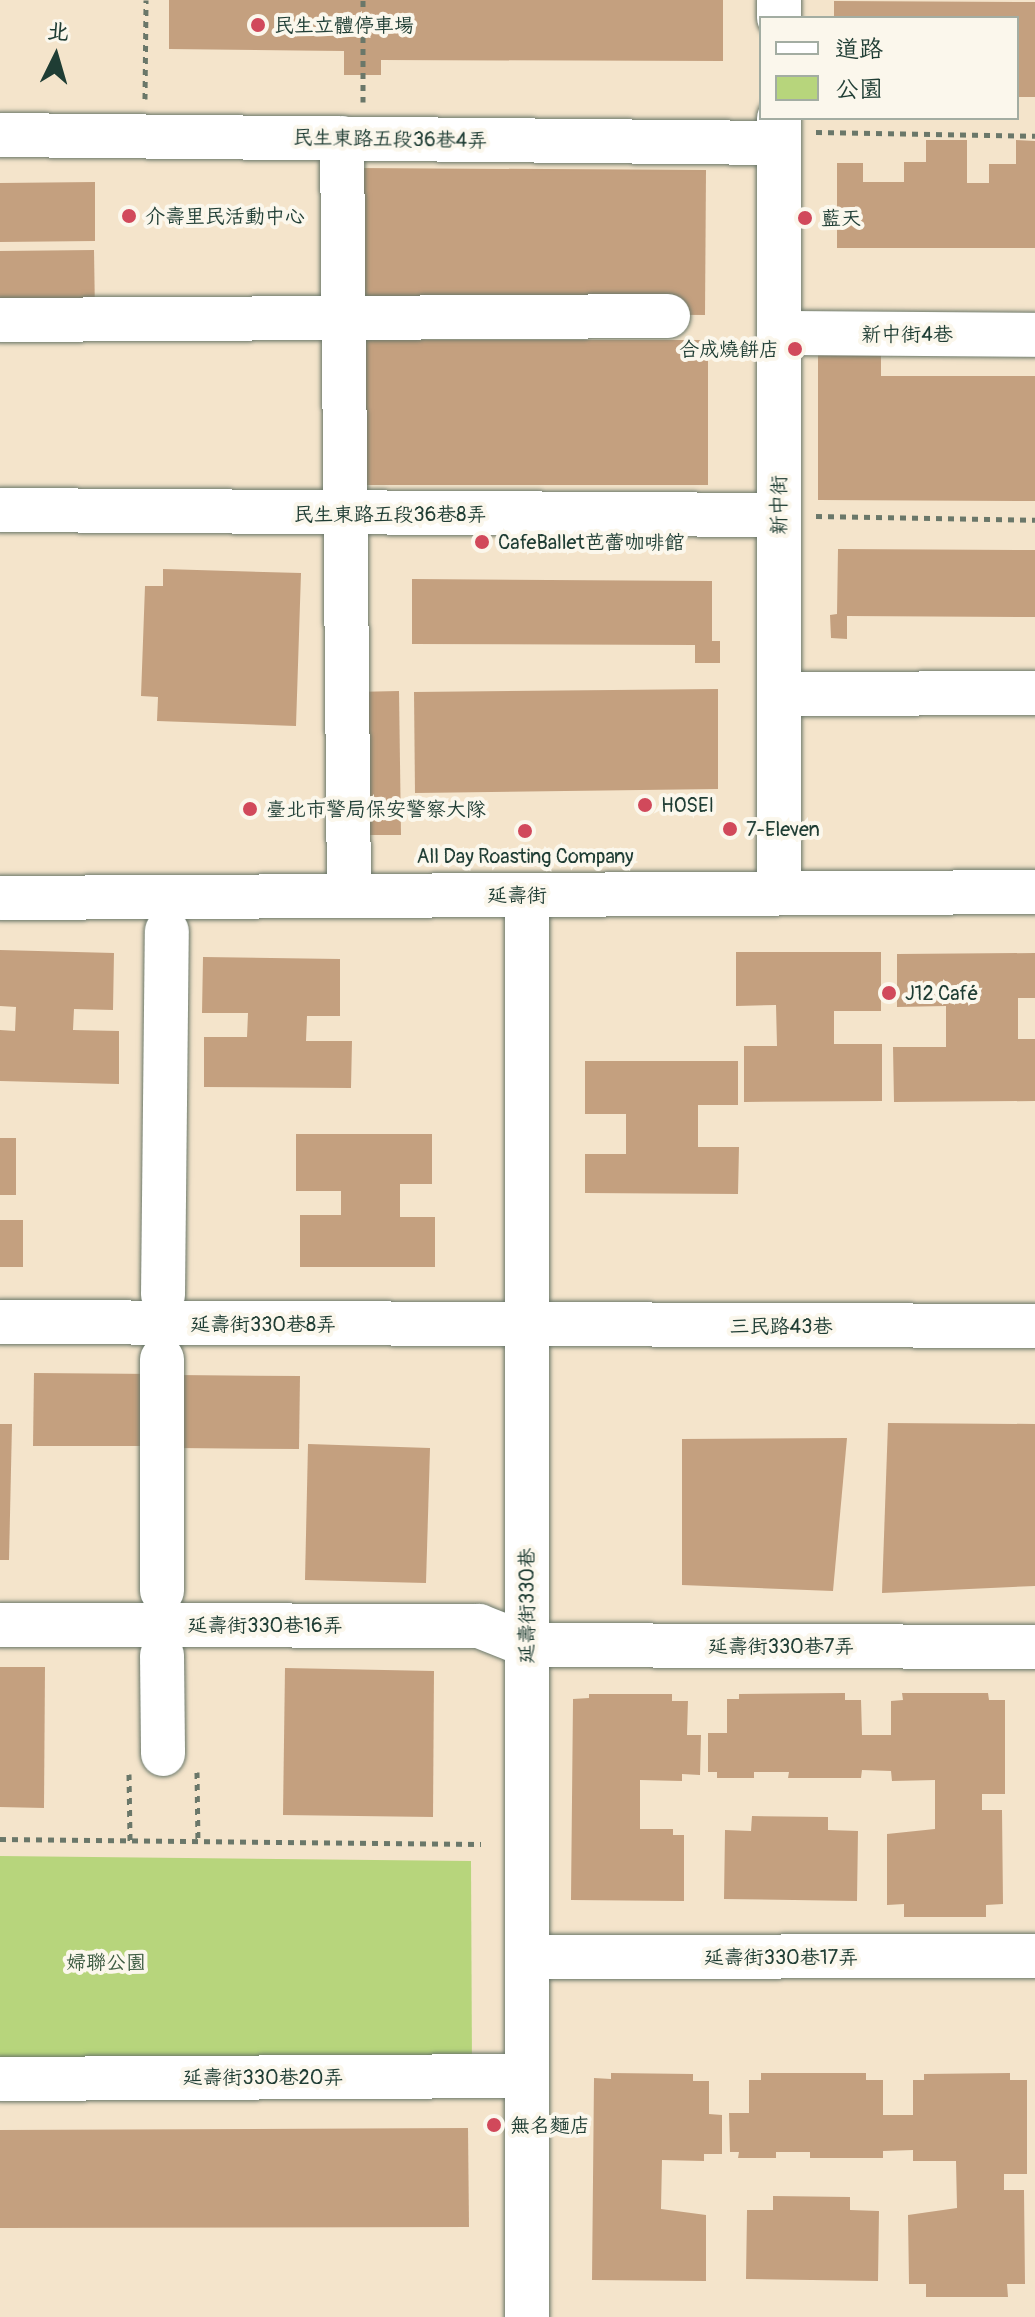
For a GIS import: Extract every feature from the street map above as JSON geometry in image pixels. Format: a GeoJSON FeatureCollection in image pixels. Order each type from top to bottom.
{"type":"FeatureCollection","features":[{"type":"Feature","properties":{"kind":"street","name":"民生東路五段36巷4弄"},"geometry":{"type":"LineString","coordinates":[[0,135],[352,138],[779,131]]}},
{"type":"Feature","properties":{"kind":"street","name":"新中街"},"geometry":{"type":"LineString","coordinates":[[779,131],[779,893]]}},
{"type":"Feature","properties":{"kind":"street"},"geometry":{"type":"LineString","coordinates":[[349,894],[344,318],[352,138]]}},
{"type":"Feature","properties":{"kind":"street"},"geometry":{"type":"LineString","coordinates":[[0,320],[668,316]]}},
{"type":"Feature","properties":{"kind":"street","name":"新中街4巷"},"geometry":{"type":"LineString","coordinates":[[779,333],[1035,335]]}},
{"type":"Feature","properties":{"kind":"street","name":"民生東路五段36巷8弄"},"geometry":{"type":"LineString","coordinates":[[0,510],[344,515],[779,515]]}},
{"type":"Feature","properties":{"kind":"street"},"geometry":{"type":"LineString","coordinates":[[779,694],[1035,693]]}},
{"type":"Feature","properties":{"kind":"street","name":"延壽街"},"geometry":{"type":"LineString","coordinates":[[0,898],[1035,892]]}},
{"type":"Feature","properties":{"kind":"street","name":"延壽街330巷"},"geometry":{"type":"LineString","coordinates":[[527,896],[527,2317]]}},
{"type":"Feature","properties":{"kind":"street"},"geometry":{"type":"LineString","coordinates":[[163,1295],[167,931]]}},
{"type":"Feature","properties":{"kind":"street","name":"延壽街330巷8弄"},"geometry":{"type":"LineString","coordinates":[[0,1322],[527,1327]]}},
{"type":"Feature","properties":{"kind":"street","name":"三民路43巷"},"geometry":{"type":"LineString","coordinates":[[527,1327],[1035,1326]]}},
{"type":"Feature","properties":{"kind":"street"},"geometry":{"type":"LineString","coordinates":[[162,1359],[162,1591]]}},
{"type":"Feature","properties":{"kind":"street","name":"延壽街330巷16弄"},"geometry":{"type":"LineString","coordinates":[[0,1625],[479,1626],[527,1645]]}},
{"type":"Feature","properties":{"kind":"street","name":"延壽街330巷7弄"},"geometry":{"type":"LineString","coordinates":[[527,1645],[1035,1647]]}},
{"type":"Feature","properties":{"kind":"street"},"geometry":{"type":"LineString","coordinates":[[162,1655],[163,1754]]}},
{"type":"Feature","properties":{"kind":"street","name":"延壽街330巷17弄"},"geometry":{"type":"LineString","coordinates":[[527,1957],[1035,1956]]}},
{"type":"Feature","properties":{"kind":"street","name":"延壽街330巷20弄"},"geometry":{"type":"LineString","coordinates":[[0,2079],[527,2076]]}},
{"type":"Feature","properties":{"kind":"path"},"geometry":{"type":"LineString","coordinates":[[144,136],[146,0]]}},
{"type":"Feature","properties":{"kind":"path"},"geometry":{"type":"LineString","coordinates":[[352,138],[363,0]]}},
{"type":"Feature","properties":{"kind":"path"},"geometry":{"type":"LineString","coordinates":[[779,131],[1035,136]]}},
{"type":"Feature","properties":{"kind":"path"},"geometry":{"type":"LineString","coordinates":[[779,515],[1035,520]]}},
{"type":"Feature","properties":{"kind":"path"},"geometry":{"type":"LineString","coordinates":[[0,1839],[481,1844]]}},
{"type":"Feature","properties":{"kind":"green space","name":"婦聯公園"},"geometry":{"type":"Polygon","coordinates":[[[0,1856],[471,1861],[472,2071],[0,2068],[0,1856]]]}},
{"type":"Feature","properties":{"kind":"building"},"geometry":{"type":"Polygon","coordinates":[[[169,0],[723,0],[723,61],[381,60],[381,75],[344,75],[344,51],[169,49],[169,0]]]}},
{"type":"Feature","properties":{"kind":"building"},"geometry":{"type":"Polygon","coordinates":[[[834,1],[1035,2],[1035,97],[1019,97],[1019,16],[834,16],[834,1]]]}},
{"type":"Feature","properties":{"kind":"building"},"geometry":{"type":"Polygon","coordinates":[[[926,140],[967,140],[967,183],[989,183],[989,164],[1016,164],[1016,140],[1035,141],[1035,248],[837,248],[837,163],[863,163],[863,182],[904,182],[904,162],[926,162],[926,140]]]}},
{"type":"Feature","properties":{"kind":"building"},"geometry":{"type":"Polygon","coordinates":[[[356,168],[706,170],[705,315],[355,313],[356,168]]]}},
{"type":"Feature","properties":{"kind":"building"},"geometry":{"type":"Polygon","coordinates":[[[95,182],[95,241],[0,242],[0,183],[95,182]]]}},
{"type":"Feature","properties":{"kind":"building"},"geometry":{"type":"Polygon","coordinates":[[[94,250],[95,315],[0,315],[0,251],[94,250]]]}},
{"type":"Feature","properties":{"kind":"building"},"geometry":{"type":"Polygon","coordinates":[[[345,340],[708,340],[708,485],[345,485],[345,340]]]}},
{"type":"Feature","properties":{"kind":"building"},"geometry":{"type":"Polygon","coordinates":[[[818,344],[881,345],[881,376],[1035,376],[1035,501],[818,500],[818,344]]]}},
{"type":"Feature","properties":{"kind":"building"},"geometry":{"type":"Polygon","coordinates":[[[838,549],[1035,550],[1035,617],[847,616],[847,639],[831,638],[830,615],[837,614],[838,549]]]}},
{"type":"Feature","properties":{"kind":"building"},"geometry":{"type":"Polygon","coordinates":[[[163,569],[301,573],[296,726],[157,721],[158,697],[141,696],[145,586],[163,586],[163,569]]]}},
{"type":"Feature","properties":{"kind":"building"},"geometry":{"type":"Polygon","coordinates":[[[412,579],[712,581],[712,641],[720,641],[720,663],[695,663],[695,645],[412,644],[412,579]]]}},
{"type":"Feature","properties":{"kind":"building"},"geometry":{"type":"Polygon","coordinates":[[[718,689],[718,789],[415,793],[414,692],[718,689]]]}},
{"type":"Feature","properties":{"kind":"building"},"geometry":{"type":"Polygon","coordinates":[[[399,691],[401,835],[356,835],[354,692],[399,691]]]}},
{"type":"Feature","properties":{"kind":"building"},"geometry":{"type":"Polygon","coordinates":[[[0,950],[114,953],[113,1010],[74,1009],[73,1030],[119,1031],[119,1084],[0,1081],[0,1030],[15,1031],[16,1007],[0,1006],[0,950]]]}},
{"type":"Feature","properties":{"kind":"building"},"geometry":{"type":"Polygon","coordinates":[[[736,952],[881,952],[881,1011],[834,1011],[834,1044],[882,1044],[882,1101],[744,1102],[744,1046],[777,1046],[776,1005],[736,1006],[736,952]]]}},
{"type":"Feature","properties":{"kind":"building"},"geometry":{"type":"Polygon","coordinates":[[[1035,953],[1035,998],[1018,998],[1018,1039],[1035,1039],[1035,1101],[894,1102],[893,1047],[946,1047],[946,1006],[897,1007],[897,954],[1035,953]]]}},
{"type":"Feature","properties":{"kind":"building"},"geometry":{"type":"Polygon","coordinates":[[[203,957],[340,959],[340,1016],[307,1016],[306,1041],[352,1041],[351,1088],[204,1087],[204,1037],[247,1037],[248,1013],[202,1013],[203,957]]]}},
{"type":"Feature","properties":{"kind":"building"},"geometry":{"type":"Polygon","coordinates":[[[585,1061],[738,1061],[738,1105],[698,1105],[698,1147],[739,1147],[738,1194],[585,1193],[585,1154],[626,1154],[626,1114],[585,1114],[585,1061]]]}},
{"type":"Feature","properties":{"kind":"building"},"geometry":{"type":"Polygon","coordinates":[[[296,1134],[432,1134],[432,1184],[400,1184],[400,1217],[435,1217],[435,1267],[300,1267],[300,1215],[341,1215],[341,1191],[296,1191],[296,1134]]]}},
{"type":"Feature","properties":{"kind":"building"},"geometry":{"type":"Polygon","coordinates":[[[0,1138],[16,1138],[16,1195],[0,1195],[0,1138]]]}},
{"type":"Feature","properties":{"kind":"building"},"geometry":{"type":"Polygon","coordinates":[[[0,1220],[23,1220],[23,1267],[0,1267],[0,1220]]]}},
{"type":"Feature","properties":{"kind":"building"},"geometry":{"type":"Polygon","coordinates":[[[34,1373],[156,1374],[156,1446],[33,1446],[34,1373]]]}},
{"type":"Feature","properties":{"kind":"building"},"geometry":{"type":"Polygon","coordinates":[[[177,1375],[300,1376],[299,1449],[177,1448],[177,1375]]]}},
{"type":"Feature","properties":{"kind":"building"},"geometry":{"type":"Polygon","coordinates":[[[888,1423],[1035,1424],[1035,1586],[882,1593],[888,1423]]]}},
{"type":"Feature","properties":{"kind":"building"},"geometry":{"type":"Polygon","coordinates":[[[0,1424],[12,1424],[9,1560],[0,1560],[0,1424]]]}},
{"type":"Feature","properties":{"kind":"building"},"geometry":{"type":"Polygon","coordinates":[[[847,1438],[833,1591],[682,1585],[682,1439],[847,1438]]]}},
{"type":"Feature","properties":{"kind":"building"},"geometry":{"type":"Polygon","coordinates":[[[308,1444],[430,1448],[426,1583],[305,1580],[308,1444]]]}},
{"type":"Feature","properties":{"kind":"building"},"geometry":{"type":"Polygon","coordinates":[[[0,1667],[45,1667],[44,1808],[0,1807],[0,1667]]]}},
{"type":"Feature","properties":{"kind":"building"},"geometry":{"type":"Polygon","coordinates":[[[285,1668],[434,1671],[433,1817],[283,1815],[285,1668]]]}},
{"type":"Feature","properties":{"kind":"building"},"geometry":{"type":"Polygon","coordinates":[[[845,1693],[845,1700],[861,1700],[862,1735],[891,1735],[891,1701],[903,1700],[902,1693],[988,1693],[989,1700],[1005,1700],[1005,1794],[982,1794],[982,1810],[1002,1810],[1003,1904],[986,1905],[986,1917],[904,1917],[904,1904],[887,1905],[887,1834],[935,1829],[935,1780],[892,1781],[891,1771],[862,1770],[861,1778],[788,1778],[789,1772],[754,1772],[754,1778],[717,1778],[717,1772],[708,1772],[708,1733],[727,1733],[727,1699],[739,1699],[739,1694],[845,1693]]]}},
{"type":"Feature","properties":{"kind":"building"},"geometry":{"type":"Polygon","coordinates":[[[589,1694],[672,1694],[672,1701],[688,1701],[687,1735],[701,1735],[700,1775],[682,1774],[682,1781],[640,1780],[640,1829],[673,1829],[673,1835],[684,1835],[684,1901],[571,1900],[573,1699],[589,1698],[589,1694]]]}},
{"type":"Feature","properties":{"kind":"building"},"geometry":{"type":"Polygon","coordinates":[[[752,1816],[828,1817],[828,1830],[858,1831],[857,1901],[724,1899],[725,1830],[751,1831],[752,1816]]]}},
{"type":"Feature","properties":{"kind":"building"},"geometry":{"type":"Polygon","coordinates":[[[611,2073],[693,2074],[693,2081],[709,2081],[709,2114],[722,2115],[722,2154],[704,2154],[704,2161],[662,2160],[661,2209],[706,2215],[706,2281],[592,2280],[594,2078],[611,2079],[611,2073]]]}},
{"type":"Feature","properties":{"kind":"building"},"geometry":{"type":"Polygon","coordinates":[[[761,2073],[866,2073],[866,2080],[883,2080],[883,2115],[913,2115],[913,2080],[924,2080],[924,2074],[1010,2073],[1010,2080],[1027,2080],[1027,2174],[1004,2174],[1004,2190],[1024,2190],[1025,2284],[1007,2284],[1008,2297],[926,2297],[926,2284],[909,2284],[908,2215],[957,2208],[956,2161],[913,2161],[913,2150],[883,2151],[883,2158],[810,2158],[810,2152],[776,2152],[776,2158],[738,2158],[739,2152],[730,2152],[729,2113],[749,2113],[749,2080],[761,2080],[761,2073]]]}},
{"type":"Feature","properties":{"kind":"building"},"geometry":{"type":"Polygon","coordinates":[[[468,2128],[469,2227],[0,2228],[0,2130],[468,2128]]]}},
{"type":"Feature","properties":{"kind":"building"},"geometry":{"type":"Polygon","coordinates":[[[773,2196],[850,2197],[850,2210],[879,2211],[878,2281],[746,2279],[747,2210],[773,2210],[773,2196]]]}},
{"type":"Feature","properties":{"kind":"place","name":"民生立體停車場"},"geometry":{"type":"Point","coordinates":[258,25]}},
{"type":"Feature","properties":{"kind":"place","name":"介壽里民活動中心"},"geometry":{"type":"Point","coordinates":[129,216]}},
{"type":"Feature","properties":{"kind":"place","name":"藍天"},"geometry":{"type":"Point","coordinates":[805,218]}},
{"type":"Feature","properties":{"kind":"place","name":"合成燒餅店"},"geometry":{"type":"Point","coordinates":[795,349]}},
{"type":"Feature","properties":{"kind":"place","name":"CafeBallet芭蕾咖啡館"},"geometry":{"type":"Point","coordinates":[482,542]}},
{"type":"Feature","properties":{"kind":"place","name":"HOSEI"},"geometry":{"type":"Point","coordinates":[645,805]}},
{"type":"Feature","properties":{"kind":"place","name":"臺北市警局保安警察大隊"},"geometry":{"type":"Point","coordinates":[250,809]}},
{"type":"Feature","properties":{"kind":"place","name":"7-Eleven"},"geometry":{"type":"Point","coordinates":[730,829]}},
{"type":"Feature","properties":{"kind":"place","name":"All Day Roasting Company"},"geometry":{"type":"Point","coordinates":[525,831]}},
{"type":"Feature","properties":{"kind":"place","name":"J12 Café"},"geometry":{"type":"Point","coordinates":[889,993]}},
{"type":"Feature","properties":{"kind":"place","name":"無名麵店"},"geometry":{"type":"Point","coordinates":[494,2125]}}]}
